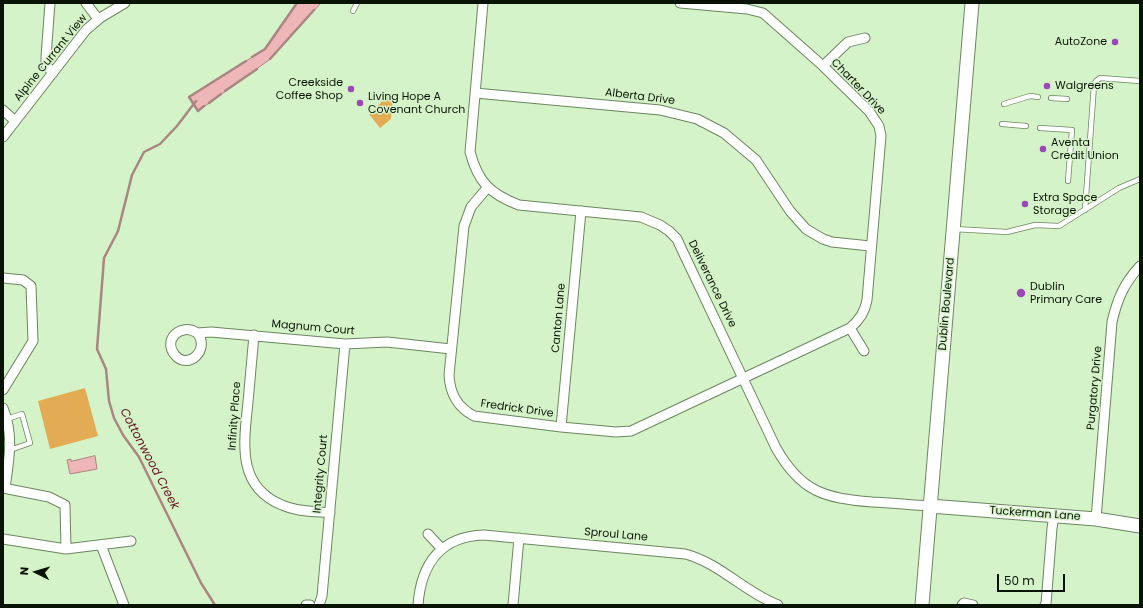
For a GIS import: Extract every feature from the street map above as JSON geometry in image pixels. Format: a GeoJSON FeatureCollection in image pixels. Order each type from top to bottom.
{"type":"FeatureCollection","features":[{"type":"Feature","properties":{"kind":"main road","name":"Dublin Boulevard"},"geometry":{"type":"LineString","coordinates":[[922,605],[972,3]]}},
{"type":"Feature","properties":{"kind":"main road","name":"Tuckerman Lane"},"geometry":{"type":"LineString","coordinates":[[930,506],[1096,519],[1140,526]]}},
{"type":"Feature","properties":{"kind":"street"},"geometry":{"type":"LineString","coordinates":[[50,3],[46,65],[53,73]]}},
{"type":"Feature","properties":{"kind":"street"},"geometry":{"type":"LineString","coordinates":[[86,3],[98,19]]}},
{"type":"Feature","properties":{"kind":"street","name":"Alpine Currant View"},"geometry":{"type":"LineString","coordinates":[[3,137],[86,30],[98,19],[125,3]]}},
{"type":"Feature","properties":{"kind":"street","name":"Deliverance Drive"},"geometry":{"type":"LineString","coordinates":[[484,3],[470,152],[476,170],[488,187],[503,198],[519,205],[641,216],[655,222],[669,231],[677,239],[783,460],[790,470],[806,485],[835,498],[930,506]]}},
{"type":"Feature","properties":{"kind":"street","name":"Charter Drive"},"geometry":{"type":"LineString","coordinates":[[680,3],[747,9],[763,13],[823,66],[868,111],[879,126],[880,136],[865,308],[863,315],[850,328],[744,379]]}},
{"type":"Feature","properties":{"kind":"street"},"geometry":{"type":"LineString","coordinates":[[823,66],[848,42],[865,38]]}},
{"type":"Feature","properties":{"kind":"street","name":"Alberta Drive"},"geometry":{"type":"LineString","coordinates":[[475,93],[660,110],[697,119],[724,133],[756,160],[790,211],[806,229],[823,240],[870,246]]}},
{"type":"Feature","properties":{"kind":"street"},"geometry":{"type":"LineString","coordinates":[[3,110],[15,122]]}},
{"type":"Feature","properties":{"kind":"street","name":"Fredrick Drive"},"geometry":{"type":"LineString","coordinates":[[488,187],[471,207],[464,226],[451,349],[449,384],[456,401],[466,412],[483,418],[561,427],[616,432],[631,431],[744,379]]}},
{"type":"Feature","properties":{"kind":"street","name":"Canton Lane"},"geometry":{"type":"LineString","coordinates":[[561,427],[580,211]]}},
{"type":"Feature","properties":{"kind":"street","name":"Purgatory Drive"},"geometry":{"type":"LineString","coordinates":[[1096,519],[1112,322],[1120,292],[1129,278],[1140,266]]}},
{"type":"Feature","properties":{"kind":"street"},"geometry":{"type":"LineString","coordinates":[[3,278],[23,280],[31,286],[33,334],[30,348],[3,390]]}},
{"type":"Feature","properties":{"kind":"street"},"geometry":{"type":"LineString","coordinates":[[850,328],[864,351]]}},
{"type":"Feature","properties":{"kind":"street","name":"Magnum Court"},"geometry":{"type":"LineString","coordinates":[[197,333],[211,332],[345,344],[387,342],[451,349]]}},
{"type":"Feature","properties":{"kind":"street","name":"Infinity Place"},"geometry":{"type":"LineString","coordinates":[[254,336],[244,435],[247,469],[257,487],[263,494],[281,505],[300,510],[330,513]]}},
{"type":"Feature","properties":{"kind":"street","name":"Integrity Court"},"geometry":{"type":"LineString","coordinates":[[319,605],[322,596],[345,344]]}},
{"type":"Feature","properties":{"kind":"street"},"geometry":{"type":"LineString","coordinates":[[3,408],[7,419],[11,441],[4,488],[49,497],[65,506],[66,549]]}},
{"type":"Feature","properties":{"kind":"street"},"geometry":{"type":"LineString","coordinates":[[1045,605],[1054,516]]}},
{"type":"Feature","properties":{"kind":"street"},"geometry":{"type":"LineString","coordinates":[[428,534],[442,549]]}},
{"type":"Feature","properties":{"kind":"street","name":"Sproul Lane"},"geometry":{"type":"LineString","coordinates":[[418,605],[419,591],[425,571],[435,556],[442,549],[456,540],[472,535],[676,552],[690,555],[714,566],[747,590],[778,605]]}},
{"type":"Feature","properties":{"kind":"street"},"geometry":{"type":"LineString","coordinates":[[513,605],[519,538]]}},
{"type":"Feature","properties":{"kind":"street"},"geometry":{"type":"LineString","coordinates":[[3,539],[66,549],[131,541]]}},
{"type":"Feature","properties":{"kind":"street"},"geometry":{"type":"LineString","coordinates":[[101,545],[124,605]]}},
{"type":"Feature","properties":{"kind":"street"},"geometry":{"type":"LineString","coordinates":[[962,605],[964,603],[973,605]]}},
{"type":"Feature","properties":{"kind":"lane"},"geometry":{"type":"LineString","coordinates":[[353,11],[357,3]]}},
{"type":"Feature","properties":{"kind":"lane"},"geometry":{"type":"LineString","coordinates":[[1085,210],[1094,84],[1096,80],[1100,78],[1140,81],[1140,76]]}},
{"type":"Feature","properties":{"kind":"lane"},"geometry":{"type":"LineString","coordinates":[[1004,104],[1030,96],[1038,97]]}},
{"type":"Feature","properties":{"kind":"lane"},"geometry":{"type":"LineString","coordinates":[[1050,98],[1067,99]]}},
{"type":"Feature","properties":{"kind":"lane"},"geometry":{"type":"LineString","coordinates":[[1002,124],[1026,126]]}},
{"type":"Feature","properties":{"kind":"lane"},"geometry":{"type":"LineString","coordinates":[[1040,128],[1072,130],[1068,181]]}},
{"type":"Feature","properties":{"kind":"lane"},"geometry":{"type":"LineString","coordinates":[[953,229],[1007,232],[1035,225],[1059,226],[1119,188],[1140,179]]}},
{"type":"Feature","properties":{"kind":"lane"},"geometry":{"type":"LineString","coordinates":[[7,419],[22,414],[30,444],[10,450]]}},
{"type":"Feature","properties":{"kind":"shaded area"},"geometry":{"type":"Polygon","coordinates":[[[297,3],[321,3],[269,60],[198,111],[189,97],[265,49],[297,3]]]}},
{"type":"Feature","properties":{"kind":"shaded area"},"geometry":{"type":"Polygon","coordinates":[[[391,93],[393,96],[391,119],[380,128],[369,114],[391,93]]]}},
{"type":"Feature","properties":{"kind":"shaded area"},"geometry":{"type":"Polygon","coordinates":[[[85,388],[98,436],[50,449],[38,401],[85,388]]]}},
{"type":"Feature","properties":{"kind":"shaded area"},"geometry":{"type":"Polygon","coordinates":[[[95,456],[97,469],[70,474],[67,460],[71,459],[71,461],[95,456]]]}},
{"type":"Feature","properties":{"kind":"waterway","name":"Cottonwood Creek"},"geometry":{"type":"LineString","coordinates":[[252,57],[265,49],[297,3]]}},
{"type":"Feature","properties":{"kind":"waterway","name":"Cottonwood Creek"},"geometry":{"type":"LineString","coordinates":[[270,59],[314,10]]}},
{"type":"Feature","properties":{"kind":"waterway","name":"Cottonwood Creek"},"geometry":{"type":"LineString","coordinates":[[204,106],[198,111],[189,97],[246,61]]}},
{"type":"Feature","properties":{"kind":"waterway","name":"Cottonwood Creek"},"geometry":{"type":"LineString","coordinates":[[225,91],[257,69]]}},
{"type":"Feature","properties":{"kind":"waterway","name":"Cottonwood Creek"},"geometry":{"type":"LineString","coordinates":[[209,103],[221,94]]}},
{"type":"Feature","properties":{"kind":"waterway","name":"Cottonwood Creek"},"geometry":{"type":"LineString","coordinates":[[196,101],[177,126],[160,144],[144,152],[132,175],[118,231],[104,258],[97,349],[106,369],[109,401],[114,418],[123,435],[139,457],[201,583],[215,605]]}},
{"type":"Feature","properties":{"kind":"place","name":"AutoZone"},"geometry":{"type":"Point","coordinates":[1115,42]}},
{"type":"Feature","properties":{"kind":"place","name":"Walgreens"},"geometry":{"type":"Point","coordinates":[1047,86]}},
{"type":"Feature","properties":{"kind":"place","name":"Creekside Coffee Shop"},"geometry":{"type":"Point","coordinates":[351,89]}},
{"type":"Feature","properties":{"kind":"place","name":"Living Hope A Covenant Church"},"geometry":{"type":"Point","coordinates":[360,103]}},
{"type":"Feature","properties":{"kind":"place","name":"Aventa Credit Union"},"geometry":{"type":"Point","coordinates":[1043,149]}},
{"type":"Feature","properties":{"kind":"place","name":"Extra Space Storage"},"geometry":{"type":"Point","coordinates":[1025,204]}},
{"type":"Feature","properties":{"kind":"place","name":"Dublin Primary Care"},"geometry":{"type":"Point","coordinates":[1021,293]}}]}
